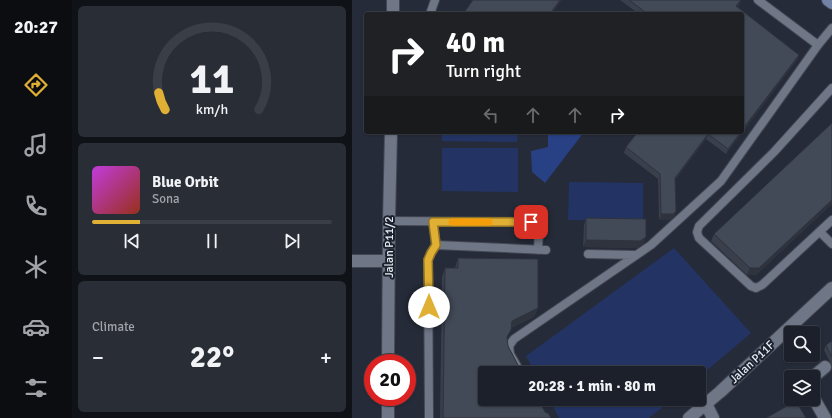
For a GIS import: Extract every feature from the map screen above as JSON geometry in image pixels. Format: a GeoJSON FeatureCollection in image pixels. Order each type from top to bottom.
{"type":"FeatureCollection","features":[{"type":"Feature","properties":{"kind":"main road"},"geometry":{"type":"LineString","coordinates":[[828,0],[832,3]]}},
{"type":"Feature","properties":{"kind":"street"},"geometry":{"type":"LineString","coordinates":[[393,0],[393,12]]}},
{"type":"Feature","properties":{"kind":"street","name":"Jalan P11/2"},"geometry":{"type":"LineString","coordinates":[[388,354],[391,134]]}},
{"type":"Feature","properties":{"kind":"street"},"geometry":{"type":"LineString","coordinates":[[352,261],[389,261]]}},
{"type":"Feature","properties":{"kind":"street","name":"Jalan P11F"},"geometry":{"type":"LineString","coordinates":[[706,404],[832,288]]}},
{"type":"Feature","properties":{"kind":"street"},"geometry":{"type":"LineString","coordinates":[[820,371],[825,367]]}},
{"type":"Feature","properties":{"kind":"street"},"geometry":{"type":"LineString","coordinates":[[706,404],[713,418]]}},
{"type":"Feature","properties":{"kind":"street"},"geometry":{"type":"LineString","coordinates":[[388,406],[388,418]]}},
{"type":"Feature","properties":{"kind":"street","name":"Jalan P11F"},"geometry":{"type":"LineString","coordinates":[[689,418],[704,406]]}},
{"type":"Feature","properties":{"kind":"street"},"geometry":{"type":"LineString","coordinates":[[819,406],[826,418]]}},
{"type":"Feature","properties":{"kind":"lane"},"geometry":{"type":"LineString","coordinates":[[431,12],[435,0]]}},
{"type":"Feature","properties":{"kind":"lane"},"geometry":{"type":"LineString","coordinates":[[758,0],[818,45]]}},
{"type":"Feature","properties":{"kind":"lane"},"geometry":{"type":"LineString","coordinates":[[517,366],[510,354],[509,346],[514,339],[662,235],[721,180],[818,45],[832,28]]}},
{"type":"Feature","properties":{"kind":"lane"},"geometry":{"type":"LineString","coordinates":[[831,223],[762,285],[756,288],[750,286],[699,238],[697,232],[699,226],[774,152],[832,88]]}},
{"type":"Feature","properties":{"kind":"lane"},"geometry":{"type":"LineString","coordinates":[[389,221],[531,222],[536,223],[539,229],[542,250],[436,245]]}},
{"type":"Feature","properties":{"kind":"lane"},"geometry":{"type":"LineString","coordinates":[[430,418],[428,260],[436,245],[433,222]]}},
{"type":"Feature","properties":{"kind":"lane"},"geometry":{"type":"LineString","coordinates":[[820,232],[832,244]]}},
{"type":"Feature","properties":{"kind":"lane"},"geometry":{"type":"LineString","coordinates":[[588,254],[635,255]]}},
{"type":"Feature","properties":{"kind":"shaded area"},"geometry":{"type":"Polygon","coordinates":[[[442,134],[518,134],[517,142],[442,141],[442,134]]]}},
{"type":"Feature","properties":{"kind":"shaded area"},"geometry":{"type":"Polygon","coordinates":[[[548,134],[582,134],[545,183],[532,172],[531,151],[548,147],[548,134]]]}},
{"type":"Feature","properties":{"kind":"shaded area"},"geometry":{"type":"Polygon","coordinates":[[[442,148],[518,148],[518,192],[442,191],[442,148]]]}},
{"type":"Feature","properties":{"kind":"shaded area"},"geometry":{"type":"Polygon","coordinates":[[[569,182],[643,183],[643,221],[568,220],[569,182]]]}},
{"type":"Feature","properties":{"kind":"shaded area"},"geometry":{"type":"Polygon","coordinates":[[[674,248],[751,333],[706,371],[706,366],[531,366],[526,356],[674,248]]]}},
{"type":"Feature","properties":{"kind":"shaded area"},"geometry":{"type":"Polygon","coordinates":[[[553,406],[664,406],[649,418],[559,418],[553,406]]]}},
{"type":"Feature","properties":{"kind":"building"},"geometry":{"type":"Polygon","coordinates":[[[473,0],[560,0],[551,12],[464,12],[473,0]]]}},
{"type":"Feature","properties":{"kind":"building"},"geometry":{"type":"Polygon","coordinates":[[[629,0],[741,0],[736,6],[744,12],[645,12],[629,0]]]}},
{"type":"Feature","properties":{"kind":"building"},"geometry":{"type":"Polygon","coordinates":[[[744,12],[799,55],[744,127],[744,12]]]}},
{"type":"Feature","properties":{"kind":"building"},"geometry":{"type":"Polygon","coordinates":[[[832,123],[832,200],[759,268],[750,268],[714,234],[832,123]]]}},
{"type":"Feature","properties":{"kind":"building"},"geometry":{"type":"Polygon","coordinates":[[[636,134],[708,134],[675,178],[676,211],[673,214],[661,214],[660,174],[626,147],[636,134]]]}},
{"type":"Feature","properties":{"kind":"building"},"geometry":{"type":"Polygon","coordinates":[[[708,134],[739,134],[728,149],[708,134]]]}},
{"type":"Feature","properties":{"kind":"building"},"geometry":{"type":"Polygon","coordinates":[[[586,218],[646,219],[646,237],[640,241],[586,240],[586,218]]]}},
{"type":"Feature","properties":{"kind":"building"},"geometry":{"type":"Polygon","coordinates":[[[458,258],[538,259],[538,308],[512,321],[511,330],[507,337],[508,346],[518,366],[478,366],[478,406],[542,406],[551,418],[443,418],[445,268],[458,268],[458,258]]]}},
{"type":"Feature","properties":{"kind":"building"},"geometry":{"type":"Polygon","coordinates":[[[832,341],[832,357],[826,345],[832,341]]]}},
{"type":"Feature","properties":{"kind":"building"},"geometry":{"type":"Polygon","coordinates":[[[787,406],[799,406],[806,418],[766,418],[787,406]]]}},
{"type":"Feature","properties":{"kind":"slow traffic"},"geometry":{"type":"LineString","coordinates":[[452,222],[489,222]]}},
{"type":"Feature","properties":{"kind":"route"},"geometry":{"type":"LineString","coordinates":[[429,307],[428,260],[436,245],[433,222],[531,222]]}}]}
